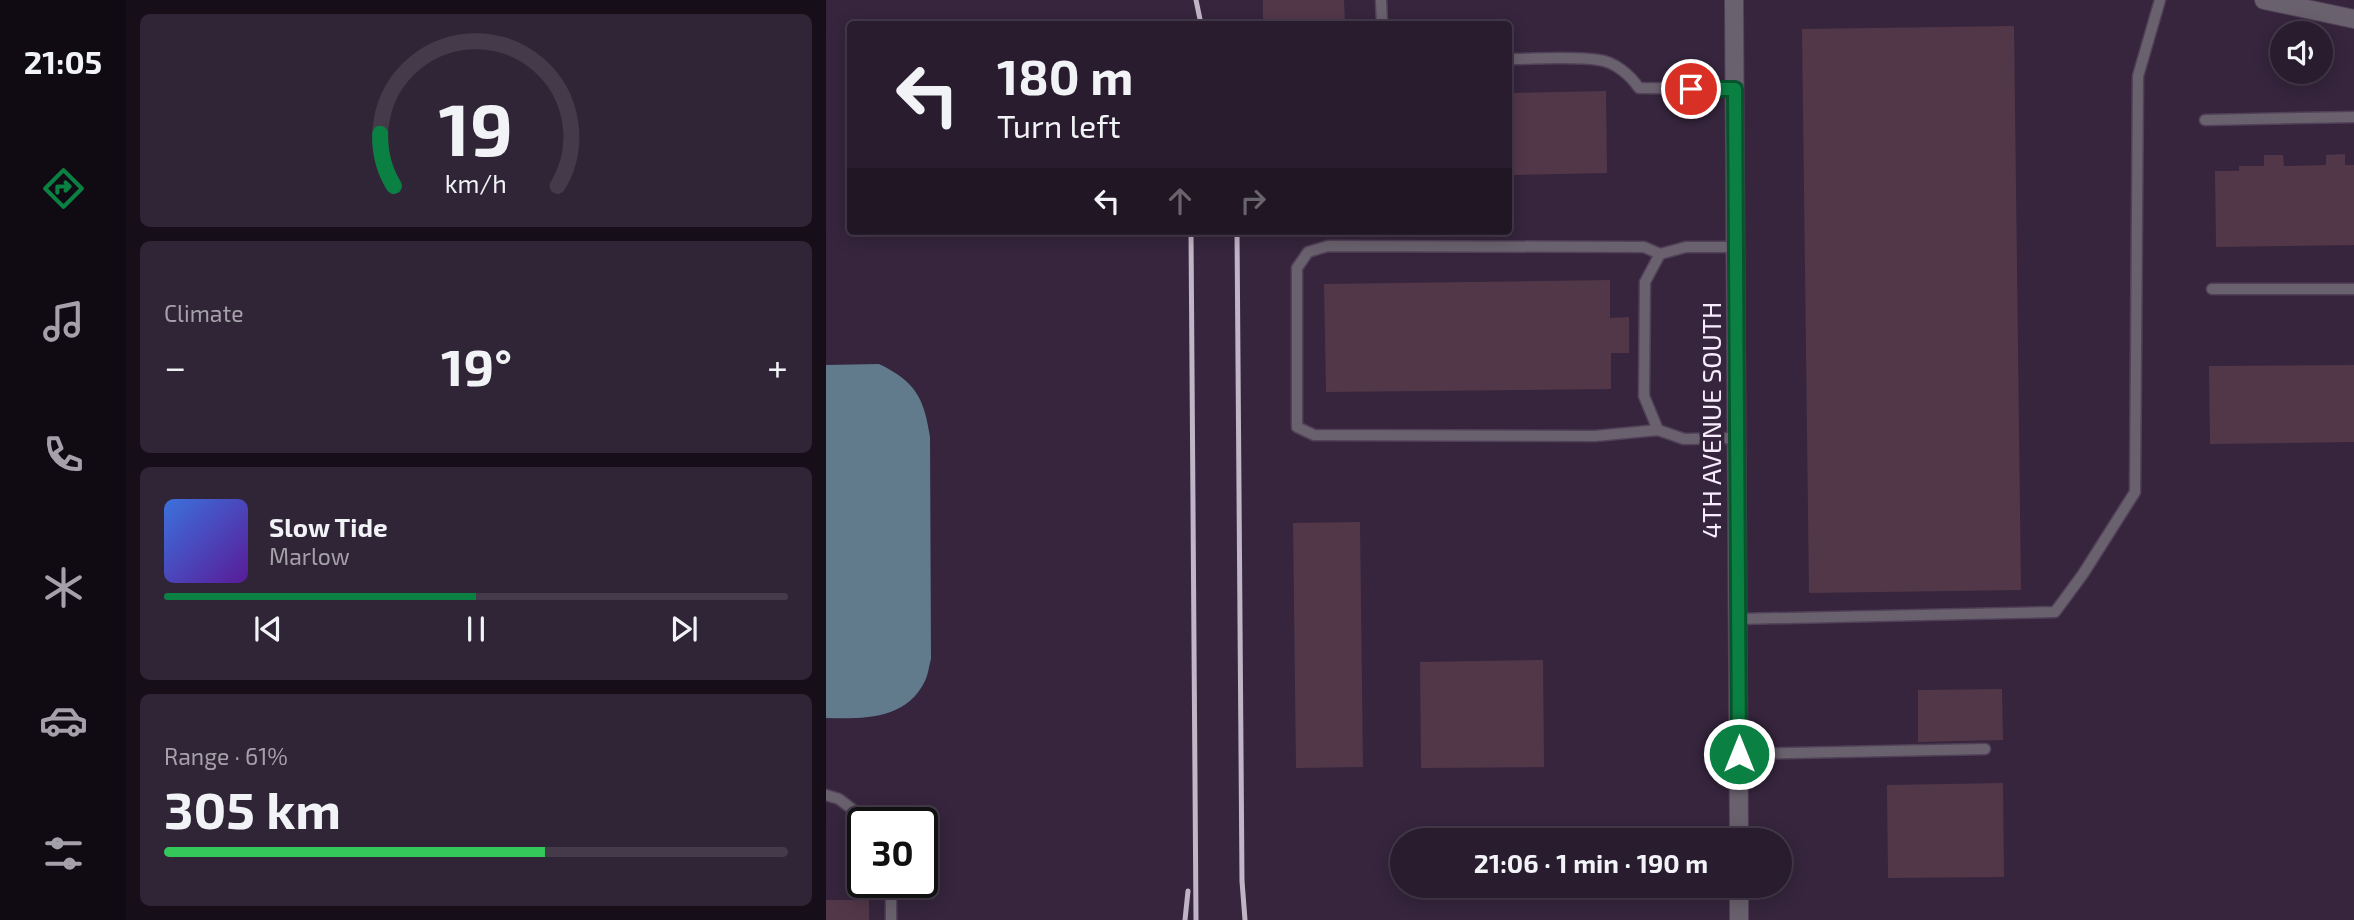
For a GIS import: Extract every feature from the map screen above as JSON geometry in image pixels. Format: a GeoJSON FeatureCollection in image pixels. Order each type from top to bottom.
{"type":"FeatureCollection","features":[{"type":"Feature","properties":{"kind":"street","name":"4TH AVENUE SOUTH"},"geometry":{"type":"LineString","coordinates":[[1734,0],[1739,828]]}},
{"type":"Feature","properties":{"kind":"street"},"geometry":{"type":"LineString","coordinates":[[2264,0],[2354,19]]}},
{"type":"Feature","properties":{"kind":"street"},"geometry":{"type":"LineString","coordinates":[[1739,898],[1740,920]]}},
{"type":"Feature","properties":{"kind":"lane"},"geometry":{"type":"LineString","coordinates":[[1381,0],[1382,21]]}},
{"type":"Feature","properties":{"kind":"lane"},"geometry":{"type":"LineString","coordinates":[[1739,619],[2055,612],[2083,574],[2135,492],[2138,76],[2160,0]]}},
{"type":"Feature","properties":{"kind":"lane"},"geometry":{"type":"LineString","coordinates":[[1512,59],[1601,60],[1622,70],[1639,88],[1735,89]]}},
{"type":"Feature","properties":{"kind":"lane"},"geometry":{"type":"LineString","coordinates":[[2205,120],[2354,117]]}},
{"type":"Feature","properties":{"kind":"lane"},"geometry":{"type":"LineString","coordinates":[[1737,247],[1686,247],[1660,254],[1644,247],[1328,246],[1308,252],[1297,268],[1297,427],[1314,435],[1595,436],[1658,430],[1684,439],[1738,438]]}},
{"type":"Feature","properties":{"kind":"lane"},"geometry":{"type":"LineString","coordinates":[[1658,430],[1644,396],[1645,282],[1660,254]]}},
{"type":"Feature","properties":{"kind":"lane"},"geometry":{"type":"LineString","coordinates":[[2212,289],[2354,289]]}},
{"type":"Feature","properties":{"kind":"lane"},"geometry":{"type":"LineString","coordinates":[[1739,754],[1984,749]]}},
{"type":"Feature","properties":{"kind":"lane"},"geometry":{"type":"LineString","coordinates":[[826,795],[839,799],[849,807]]}},
{"type":"Feature","properties":{"kind":"lane"},"geometry":{"type":"LineString","coordinates":[[891,898],[891,920]]}},
{"type":"Feature","properties":{"kind":"water"},"geometry":{"type":"Polygon","coordinates":[[[879,364],[910,385],[921,402],[928,423],[931,659],[926,679],[917,694],[895,710],[869,717],[826,718],[826,365],[879,364]]]}},
{"type":"Feature","properties":{"kind":"building"},"geometry":{"type":"Polygon","coordinates":[[[1263,0],[1344,0],[1345,21],[1263,21],[1263,0]]]}},
{"type":"Feature","properties":{"kind":"building"},"geometry":{"type":"Polygon","coordinates":[[[2014,26],[2021,590],[1809,593],[1802,29],[2014,26]]]}},
{"type":"Feature","properties":{"kind":"building"},"geometry":{"type":"Polygon","coordinates":[[[1606,91],[1607,173],[1512,175],[1512,93],[1606,91]]]}},
{"type":"Feature","properties":{"kind":"building"},"geometry":{"type":"Polygon","coordinates":[[[2345,154],[2345,165],[2354,165],[2354,245],[2216,247],[2215,171],[2239,171],[2239,166],[2264,166],[2264,155],[2283,155],[2284,166],[2326,165],[2326,155],[2345,154]]]}},
{"type":"Feature","properties":{"kind":"building"},"geometry":{"type":"Polygon","coordinates":[[[1610,280],[1610,318],[1629,317],[1629,353],[1611,353],[1611,389],[1326,392],[1324,284],[1610,280]]]}},
{"type":"Feature","properties":{"kind":"building"},"geometry":{"type":"Polygon","coordinates":[[[2354,365],[2354,442],[2210,444],[2209,366],[2354,365]]]}},
{"type":"Feature","properties":{"kind":"building"},"geometry":{"type":"Polygon","coordinates":[[[1360,522],[1363,767],[1296,768],[1293,523],[1360,522]]]}},
{"type":"Feature","properties":{"kind":"building"},"geometry":{"type":"Polygon","coordinates":[[[1543,660],[1544,767],[1421,768],[1420,662],[1543,660]]]}},
{"type":"Feature","properties":{"kind":"building"},"geometry":{"type":"Polygon","coordinates":[[[2002,689],[2003,740],[1918,742],[1918,690],[2002,689]]]}},
{"type":"Feature","properties":{"kind":"building"},"geometry":{"type":"Polygon","coordinates":[[[2003,783],[2004,877],[1888,878],[1887,785],[2003,783]]]}},
{"type":"Feature","properties":{"kind":"building"},"geometry":{"type":"Polygon","coordinates":[[[826,900],[869,900],[869,920],[826,920],[826,900]]]}},
{"type":"Feature","properties":{"kind":"railway"},"geometry":{"type":"LineString","coordinates":[[1196,0],[1200,21]]}},
{"type":"Feature","properties":{"kind":"railway"},"geometry":{"type":"LineString","coordinates":[[1191,235],[1196,920]]}},
{"type":"Feature","properties":{"kind":"railway"},"geometry":{"type":"LineString","coordinates":[[1237,235],[1242,881],[1245,920]]}},
{"type":"Feature","properties":{"kind":"railway"},"geometry":{"type":"LineString","coordinates":[[1185,920],[1188,891]]}},
{"type":"Feature","properties":{"kind":"route"},"geometry":{"type":"LineString","coordinates":[[1691,89],[1735,89],[1739,754]]}}]}
